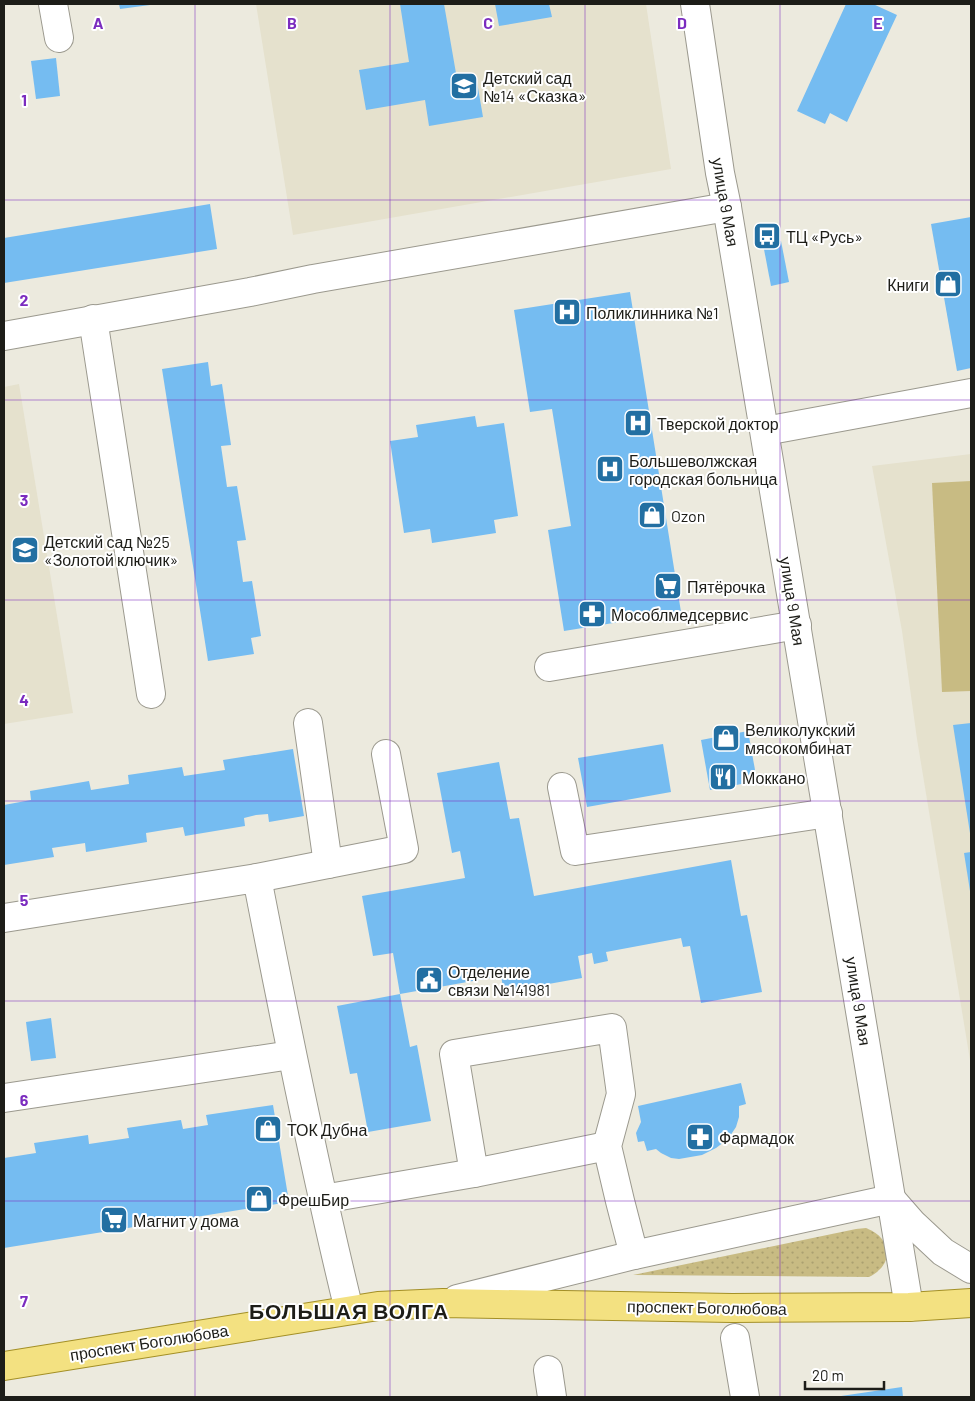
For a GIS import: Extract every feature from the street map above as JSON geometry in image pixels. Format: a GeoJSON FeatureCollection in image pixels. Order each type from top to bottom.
{"type":"FeatureCollection","features":[{"type":"Feature","properties":{"kind":"main road","name":"проспект Боголюбова"},"geometry":{"type":"LineString","coordinates":[[4,1366],[378,1306],[443,1303],[732,1308],[909,1307],[971,1303]]}},
{"type":"Feature","properties":{"kind":"street"},"geometry":{"type":"LineString","coordinates":[[53,4],[59,38]]}},
{"type":"Feature","properties":{"kind":"street","name":"улица 9 Мая"},"geometry":{"type":"LineString","coordinates":[[694,4],[720,173],[765,431],[909,1307]]}},
{"type":"Feature","properties":{"kind":"street"},"geometry":{"type":"LineString","coordinates":[[4,336],[323,277],[727,207]]}},
{"type":"Feature","properties":{"kind":"street"},"geometry":{"type":"LineString","coordinates":[[94,319],[151,694]]}},
{"type":"Feature","properties":{"kind":"street"},"geometry":{"type":"LineString","coordinates":[[765,431],[971,393]]}},
{"type":"Feature","properties":{"kind":"street"},"geometry":{"type":"LineString","coordinates":[[549,667],[797,625]]}},
{"type":"Feature","properties":{"kind":"street"},"geometry":{"type":"LineString","coordinates":[[308,723],[328,864]]}},
{"type":"Feature","properties":{"kind":"street"},"geometry":{"type":"LineString","coordinates":[[4,918],[257,878],[404,849],[386,754]]}},
{"type":"Feature","properties":{"kind":"street"},"geometry":{"type":"LineString","coordinates":[[562,787],[575,850],[828,813]]}},
{"type":"Feature","properties":{"kind":"street"},"geometry":{"type":"LineString","coordinates":[[257,878],[291,1055],[349,1310]]}},
{"type":"Feature","properties":{"kind":"street"},"geometry":{"type":"LineString","coordinates":[[474,1173],[454,1054],[612,1028],[622,1094],[607,1146],[634,1255]]}},
{"type":"Feature","properties":{"kind":"street"},"geometry":{"type":"LineString","coordinates":[[4,1098],[291,1055]]}},
{"type":"Feature","properties":{"kind":"street"},"geometry":{"type":"LineString","coordinates":[[323,1199],[474,1173],[607,1146]]}},
{"type":"Feature","properties":{"kind":"street"},"geometry":{"type":"LineString","coordinates":[[891,1199],[912,1223],[943,1252],[971,1269]]}},
{"type":"Feature","properties":{"kind":"street","name":"проспект Боголюбова"},"geometry":{"type":"LineString","coordinates":[[443,1303],[634,1255],[891,1199]]}},
{"type":"Feature","properties":{"kind":"street"},"geometry":{"type":"LineString","coordinates":[[735,1338],[745,1397]]}},
{"type":"Feature","properties":{"kind":"street"},"geometry":{"type":"LineString","coordinates":[[548,1370],[552,1397]]}},
{"type":"Feature","properties":{"kind":"shaded area","name":"Детский сад №14 «Сказка»"},"geometry":{"type":"Polygon","coordinates":[[[256,4],[646,4],[671,169],[293,235],[256,4]]]}},
{"type":"Feature","properties":{"kind":"shaded area","name":"Детский сад №25 «Золотой ключик»"},"geometry":{"type":"Polygon","coordinates":[[[19,384],[73,713],[4,724],[4,387],[19,384]]]}},
{"type":"Feature","properties":{"kind":"shaded area"},"geometry":{"type":"Polygon","coordinates":[[[971,454],[971,1066],[917,739],[902,631],[872,466],[971,454]]]}},
{"type":"Feature","properties":{"kind":"shaded area"},"geometry":{"type":"Polygon","coordinates":[[[971,481],[971,691],[942,692],[932,483],[971,481]]]}},
{"type":"Feature","properties":{"kind":"shaded area"},"geometry":{"type":"Polygon","coordinates":[[[866,1228],[875,1232],[881,1238],[887,1251],[883,1265],[869,1277],[633,1275],[856,1229],[866,1228]]]}},
{"type":"Feature","properties":{"kind":"building"},"geometry":{"type":"Polygon","coordinates":[[[119,4],[150,4],[150,5],[120,9],[119,4]]]}},
{"type":"Feature","properties":{"kind":"building"},"geometry":{"type":"Polygon","coordinates":[[[400,4],[444,4],[457,79],[476,76],[483,117],[429,126],[425,100],[366,110],[359,70],[409,62],[400,4]]]}},
{"type":"Feature","properties":{"kind":"building"},"geometry":{"type":"Polygon","coordinates":[[[495,4],[549,4],[552,17],[499,26],[495,4]]]}},
{"type":"Feature","properties":{"kind":"building"},"geometry":{"type":"Polygon","coordinates":[[[846,4],[873,4],[897,15],[847,122],[830,113],[825,124],[797,111],[846,4]]]}},
{"type":"Feature","properties":{"kind":"building"},"geometry":{"type":"Polygon","coordinates":[[[56,58],[60,96],[36,99],[31,61],[56,58]]]}},
{"type":"Feature","properties":{"kind":"building"},"geometry":{"type":"Polygon","coordinates":[[[210,204],[217,249],[4,283],[4,238],[210,204]]]}},
{"type":"Feature","properties":{"kind":"building"},"geometry":{"type":"Polygon","coordinates":[[[971,217],[971,368],[957,371],[931,224],[971,217]]]}},
{"type":"Feature","properties":{"kind":"building"},"geometry":{"type":"Polygon","coordinates":[[[781,241],[789,282],[771,286],[763,244],[781,241]]]}},
{"type":"Feature","properties":{"kind":"building","name":"Большеволжская городская больница"},"geometry":{"type":"Polygon","coordinates":[[[630,292],[681,612],[564,631],[548,530],[571,526],[552,409],[530,412],[514,310],[630,292]]]}},
{"type":"Feature","properties":{"kind":"building"},"geometry":{"type":"Polygon","coordinates":[[[208,362],[211,386],[222,384],[231,445],[221,446],[227,487],[237,486],[246,540],[237,541],[243,582],[252,581],[261,636],[251,638],[254,654],[208,661],[162,369],[208,362]]]}},
{"type":"Feature","properties":{"kind":"building"},"geometry":{"type":"Polygon","coordinates":[[[475,416],[477,427],[504,423],[518,516],[494,520],[496,533],[432,543],[430,529],[404,533],[390,441],[418,437],[416,425],[475,416]]]}},
{"type":"Feature","properties":{"kind":"building"},"geometry":{"type":"Polygon","coordinates":[[[971,723],[971,833],[970,833],[953,725],[971,723]]]}},
{"type":"Feature","properties":{"kind":"building"},"geometry":{"type":"Polygon","coordinates":[[[748,731],[757,781],[710,790],[701,740],[748,731]]]}},
{"type":"Feature","properties":{"kind":"building"},"geometry":{"type":"Polygon","coordinates":[[[663,744],[671,792],[587,807],[578,758],[663,744]]]}},
{"type":"Feature","properties":{"kind":"building"},"geometry":{"type":"Polygon","coordinates":[[[293,749],[304,816],[269,822],[268,814],[256,815],[244,818],[245,826],[185,836],[183,827],[164,830],[146,833],[147,842],[86,852],[85,843],[52,848],[54,857],[4,865],[4,805],[31,800],[30,791],[89,781],[91,790],[129,784],[128,775],[182,767],[184,776],[225,770],[223,760],[293,749]]]}},
{"type":"Feature","properties":{"kind":"building"},"geometry":{"type":"Polygon","coordinates":[[[499,762],[510,819],[519,818],[534,896],[731,860],[741,916],[747,915],[762,992],[701,1003],[690,946],[683,947],[681,938],[606,952],[608,961],[594,964],[592,953],[578,956],[582,978],[504,992],[501,976],[400,994],[393,953],[373,956],[362,896],[465,878],[460,851],[452,853],[437,773],[499,762]]]}},
{"type":"Feature","properties":{"kind":"building"},"geometry":{"type":"Polygon","coordinates":[[[971,852],[971,891],[970,891],[964,853],[971,852]]]}},
{"type":"Feature","properties":{"kind":"building"},"geometry":{"type":"Polygon","coordinates":[[[400,994],[410,1047],[417,1045],[431,1121],[368,1132],[357,1073],[350,1074],[337,1006],[400,994]]]}},
{"type":"Feature","properties":{"kind":"building"},"geometry":{"type":"Polygon","coordinates":[[[51,1018],[56,1058],[31,1061],[26,1022],[51,1018]]]}},
{"type":"Feature","properties":{"kind":"building"},"geometry":{"type":"Polygon","coordinates":[[[741,1083],[746,1104],[739,1106],[739,1117],[736,1127],[728,1139],[716,1148],[702,1155],[679,1159],[671,1158],[656,1149],[647,1151],[644,1141],[638,1142],[636,1133],[641,1122],[638,1106],[741,1083]]]}},
{"type":"Feature","properties":{"kind":"building"},"geometry":{"type":"Polygon","coordinates":[[[273,1105],[289,1202],[4,1248],[4,1158],[36,1153],[34,1143],[88,1135],[89,1144],[129,1138],[127,1128],[181,1120],[183,1129],[208,1125],[206,1115],[273,1105]]]}},
{"type":"Feature","properties":{"kind":"building"},"geometry":{"type":"Polygon","coordinates":[[[902,1387],[903,1397],[841,1397],[841,1396],[902,1387]]]}},
{"type":"Feature","properties":{"kind":"place","name":"Детский сад №14 «Сказка»"},"geometry":{"type":"Point","coordinates":[464,86]}},
{"type":"Feature","properties":{"kind":"place","name":"ТЦ «Русь»"},"geometry":{"type":"Point","coordinates":[767,236]}},
{"type":"Feature","properties":{"kind":"place","name":"Книги"},"geometry":{"type":"Point","coordinates":[948,284]}},
{"type":"Feature","properties":{"kind":"place","name":"Поликлинника №1"},"geometry":{"type":"Point","coordinates":[567,312]}},
{"type":"Feature","properties":{"kind":"place","name":"Тверской доктор"},"geometry":{"type":"Point","coordinates":[638,423]}},
{"type":"Feature","properties":{"kind":"place","name":"Большеволжская городская больница"},"geometry":{"type":"Point","coordinates":[610,469]}},
{"type":"Feature","properties":{"kind":"place","name":"Ozon"},"geometry":{"type":"Point","coordinates":[652,515]}},
{"type":"Feature","properties":{"kind":"place","name":"Детский сад №25 «Золотой ключик»"},"geometry":{"type":"Point","coordinates":[25,550]}},
{"type":"Feature","properties":{"kind":"place","name":"Пятёрочка"},"geometry":{"type":"Point","coordinates":[668,586]}},
{"type":"Feature","properties":{"kind":"place","name":"Мособлмедсервис"},"geometry":{"type":"Point","coordinates":[592,614]}},
{"type":"Feature","properties":{"kind":"place","name":"Великолукский мясокомбинат"},"geometry":{"type":"Point","coordinates":[726,738]}},
{"type":"Feature","properties":{"kind":"place","name":"Моккано"},"geometry":{"type":"Point","coordinates":[723,777]}},
{"type":"Feature","properties":{"kind":"place","name":"Отделение связи №141981"},"geometry":{"type":"Point","coordinates":[429,980]}},
{"type":"Feature","properties":{"kind":"place","name":"ТОК Дубна"},"geometry":{"type":"Point","coordinates":[268,1129]}},
{"type":"Feature","properties":{"kind":"place","name":"Фармадок"},"geometry":{"type":"Point","coordinates":[700,1137]}},
{"type":"Feature","properties":{"kind":"place","name":"ФрешБир"},"geometry":{"type":"Point","coordinates":[259,1199]}},
{"type":"Feature","properties":{"kind":"place","name":"Магнит у дома"},"geometry":{"type":"Point","coordinates":[114,1220]}},
{"type":"Feature","properties":{"kind":"district","name":"БОЛЬШАЯ ВОЛГА"},"geometry":{"type":"Point","coordinates":[349,1310]}}]}
